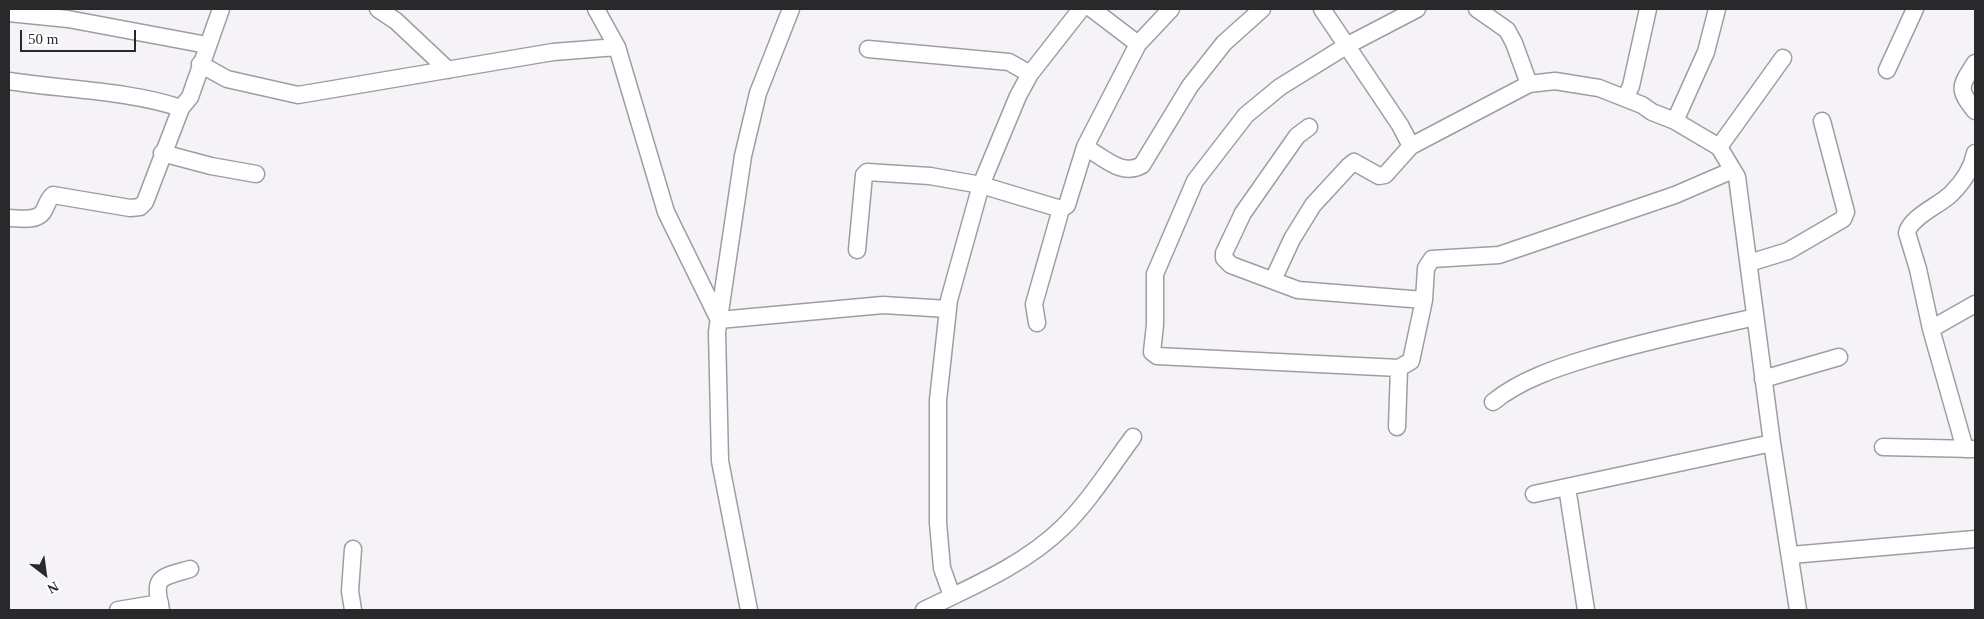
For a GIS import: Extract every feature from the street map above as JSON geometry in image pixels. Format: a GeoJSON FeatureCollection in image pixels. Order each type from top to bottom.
{"type":"FeatureCollection","features":[{"type":"Feature","properties":{"kind":"street"},"geometry":{"type":"LineString","coordinates":[[9,218],[33,219],[42,213],[48,199],[53,195],[130,208],[140,207],[145,202],[162,153],[181,108],[190,96],[221,9]]}},
{"type":"Feature","properties":{"kind":"street"},"geometry":{"type":"LineString","coordinates":[[378,9],[396,21],[448,70]]}},
{"type":"Feature","properties":{"kind":"street"},"geometry":{"type":"LineString","coordinates":[[596,9],[617,47],[666,212],[719,320]]}},
{"type":"Feature","properties":{"kind":"street"},"geometry":{"type":"LineString","coordinates":[[749,610],[720,461],[718,426],[719,320],[743,156],[758,93],[791,9]]}},
{"type":"Feature","properties":{"kind":"street"},"geometry":{"type":"LineString","coordinates":[[952,596],[942,568],[938,523],[938,400],[948,310],[981,185],[1030,74],[1081,9]]}},
{"type":"Feature","properties":{"kind":"street"},"geometry":{"type":"LineString","coordinates":[[1092,9],[1138,44]]}},
{"type":"Feature","properties":{"kind":"street"},"geometry":{"type":"LineString","coordinates":[[1037,323],[1034,304],[1061,210],[1067,205],[1085,147],[1138,44],[1171,9]]}},
{"type":"Feature","properties":{"kind":"street"},"geometry":{"type":"LineString","coordinates":[[1085,147],[1124,170],[1134,170],[1142,165],[1170,116],[1224,42],[1262,9]]}},
{"type":"Feature","properties":{"kind":"street"},"geometry":{"type":"LineString","coordinates":[[1322,9],[1400,125],[1411,146]]}},
{"type":"Feature","properties":{"kind":"street"},"geometry":{"type":"LineString","coordinates":[[1417,9],[1346,46],[1280,86],[1246,115],[1195,181],[1155,274],[1155,325],[1152,352],[1157,356],[1399,368],[1411,361],[1424,300],[1426,268],[1432,259],[1499,255],[1675,195],[1733,170]]}},
{"type":"Feature","properties":{"kind":"street"},"geometry":{"type":"LineString","coordinates":[[1477,9],[1507,30],[1514,43],[1529,84]]}},
{"type":"Feature","properties":{"kind":"street"},"geometry":{"type":"LineString","coordinates":[[1625,98],[1631,86],[1648,9]]}},
{"type":"Feature","properties":{"kind":"street"},"geometry":{"type":"LineString","coordinates":[[1675,122],[1706,52],[1717,9]]}},
{"type":"Feature","properties":{"kind":"street"},"geometry":{"type":"LineString","coordinates":[[1887,70],[1915,9]]}},
{"type":"Feature","properties":{"kind":"street"},"geometry":{"type":"LineString","coordinates":[[9,13],[68,19],[207,45]]}},
{"type":"Feature","properties":{"kind":"street"},"geometry":{"type":"LineString","coordinates":[[200,64],[227,79],[298,95],[553,52],[617,47]]}},
{"type":"Feature","properties":{"kind":"street"},"geometry":{"type":"LineString","coordinates":[[868,49],[1009,62],[1030,74]]}},
{"type":"Feature","properties":{"kind":"street"},"geometry":{"type":"LineString","coordinates":[[1719,147],[1783,58]]}},
{"type":"Feature","properties":{"kind":"street"},"geometry":{"type":"LineString","coordinates":[[1975,63],[1962,88],[1962,95],[1975,111]]}},
{"type":"Feature","properties":{"kind":"street"},"geometry":{"type":"LineString","coordinates":[[9,81],[53,88],[155,99],[181,108]]}},
{"type":"Feature","properties":{"kind":"street"},"geometry":{"type":"LineString","coordinates":[[1273,280],[1292,239],[1314,205],[1354,162],[1379,176],[1385,175],[1411,146],[1529,84],[1556,81],[1599,88],[1675,122],[1719,147],[1737,177],[1772,443],[1798,610]]}},
{"type":"Feature","properties":{"kind":"street"},"geometry":{"type":"LineString","coordinates":[[1749,263],[1788,251],[1843,219],[1846,212],[1822,121]]}},
{"type":"Feature","properties":{"kind":"street"},"geometry":{"type":"LineString","coordinates":[[1309,127],[1297,136],[1243,213],[1224,253],[1224,258],[1231,265],[1298,290],[1424,300]]}},
{"type":"Feature","properties":{"kind":"street"},"geometry":{"type":"LineString","coordinates":[[162,153],[211,166],[256,174]]}},
{"type":"Feature","properties":{"kind":"street"},"geometry":{"type":"LineString","coordinates":[[1883,447],[1970,449],[1931,328],[1918,269],[1907,232],[1908,228],[1951,194],[1973,167],[1975,153]]}},
{"type":"Feature","properties":{"kind":"street"},"geometry":{"type":"LineString","coordinates":[[857,250],[864,175],[867,172],[930,176],[981,185],[1061,210]]}},
{"type":"Feature","properties":{"kind":"street"},"geometry":{"type":"LineString","coordinates":[[1931,328],[1975,304]]}},
{"type":"Feature","properties":{"kind":"street"},"geometry":{"type":"LineString","coordinates":[[719,320],[883,305],[948,310]]}},
{"type":"Feature","properties":{"kind":"street"},"geometry":{"type":"LineString","coordinates":[[1493,402],[1520,385],[1555,368],[1634,344],[1755,317]]}},
{"type":"Feature","properties":{"kind":"street"},"geometry":{"type":"LineString","coordinates":[[1763,379],[1839,357]]}},
{"type":"Feature","properties":{"kind":"street"},"geometry":{"type":"LineString","coordinates":[[1398,427],[1399,368]]}},
{"type":"Feature","properties":{"kind":"street"},"geometry":{"type":"LineString","coordinates":[[924,610],[1001,572],[1061,529],[1079,511],[1133,438]]}},
{"type":"Feature","properties":{"kind":"street"},"geometry":{"type":"LineString","coordinates":[[1534,494],[1772,443]]}},
{"type":"Feature","properties":{"kind":"street"},"geometry":{"type":"LineString","coordinates":[[1567,487],[1586,610]]}},
{"type":"Feature","properties":{"kind":"street"},"geometry":{"type":"LineString","coordinates":[[1791,556],[1975,539]]}},
{"type":"Feature","properties":{"kind":"street"},"geometry":{"type":"LineString","coordinates":[[353,610],[350,591],[354,549]]}},
{"type":"Feature","properties":{"kind":"street"},"geometry":{"type":"LineString","coordinates":[[118,610],[160,606],[156,589],[159,582],[165,576],[190,569]]}}]}
